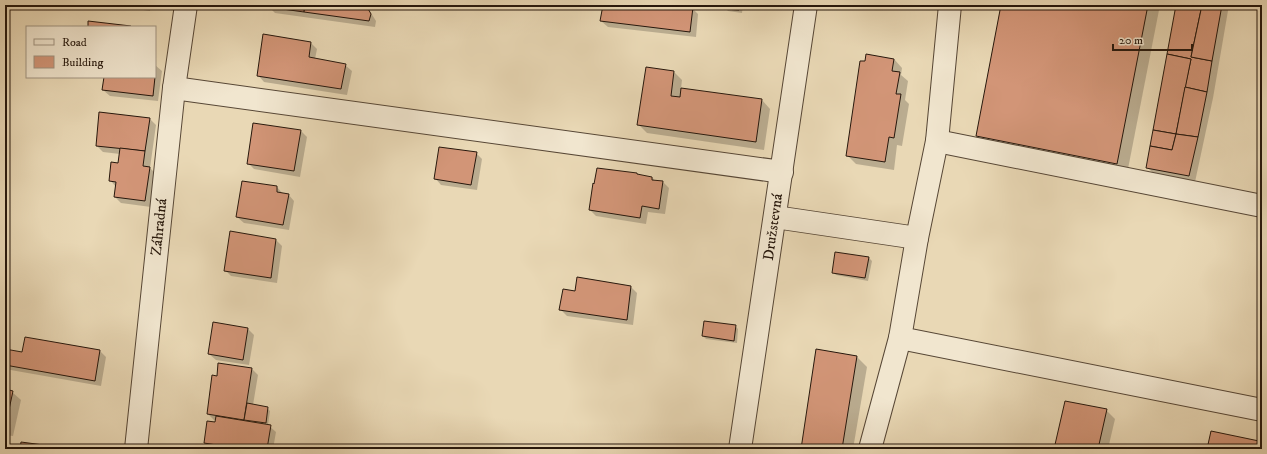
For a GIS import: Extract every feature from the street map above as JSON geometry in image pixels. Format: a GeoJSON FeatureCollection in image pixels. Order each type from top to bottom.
{"type":"FeatureCollection","features":[{"type":"Feature","properties":{"kind":"street","name":"Záhradná"},"geometry":{"type":"LineString","coordinates":[[136,449],[174,88],[186,5]]}},
{"type":"Feature","properties":{"kind":"street","name":"Družstevná"},"geometry":{"type":"LineString","coordinates":[[740,449],[806,5]]}},
{"type":"Feature","properties":{"kind":"street"},"geometry":{"type":"LineString","coordinates":[[870,449],[900,338],[937,141],[950,5]]}},
{"type":"Feature","properties":{"kind":"street"},"geometry":{"type":"LineString","coordinates":[[174,88],[782,172]]}},
{"type":"Feature","properties":{"kind":"street"},"geometry":{"type":"LineString","coordinates":[[937,141],[1262,206]]}},
{"type":"Feature","properties":{"kind":"street"},"geometry":{"type":"LineString","coordinates":[[775,217],[918,238]]}},
{"type":"Feature","properties":{"kind":"street"},"geometry":{"type":"LineString","coordinates":[[900,338],[1262,410]]}},
{"type":"Feature","properties":{"kind":"building"},"geometry":{"type":"Polygon","coordinates":[[[268,5],[305,5],[304,12],[268,7],[268,5]]]}},
{"type":"Feature","properties":{"kind":"building"},"geometry":{"type":"Polygon","coordinates":[[[305,5],[366,5],[371,14],[369,21],[304,12],[305,5]]]}},
{"type":"Feature","properties":{"kind":"building"},"geometry":{"type":"Polygon","coordinates":[[[603,5],[630,5],[659,9],[659,5],[693,7],[690,32],[600,21],[603,5]]]}},
{"type":"Feature","properties":{"kind":"building"},"geometry":{"type":"Polygon","coordinates":[[[725,5],[740,5],[739,10],[724,9],[725,5]]]}},
{"type":"Feature","properties":{"kind":"building"},"geometry":{"type":"Polygon","coordinates":[[[1001,5],[1148,5],[1117,164],[976,136],[1001,5]]]}},
{"type":"Feature","properties":{"kind":"building"},"geometry":{"type":"Polygon","coordinates":[[[1176,5],[1202,5],[1191,57],[1212,61],[1207,92],[1185,87],[1191,59],[1167,54],[1176,5]]]}},
{"type":"Feature","properties":{"kind":"building"},"geometry":{"type":"Polygon","coordinates":[[[1202,5],[1222,5],[1212,61],[1191,57],[1202,5]]]}},
{"type":"Feature","properties":{"kind":"building"},"geometry":{"type":"Polygon","coordinates":[[[88,21],[131,26],[88,26],[88,21]]]}},
{"type":"Feature","properties":{"kind":"building"},"geometry":{"type":"Polygon","coordinates":[[[263,34],[311,42],[309,57],[346,64],[341,89],[257,76],[263,34]]]}},
{"type":"Feature","properties":{"kind":"building"},"geometry":{"type":"Polygon","coordinates":[[[866,54],[894,59],[892,71],[900,72],[896,94],[901,94],[894,138],[889,137],[885,162],[846,156],[860,61],[865,61],[866,54]]]}},
{"type":"Feature","properties":{"kind":"building"},"geometry":{"type":"Polygon","coordinates":[[[1167,54],[1191,59],[1176,134],[1153,130],[1167,54]]]}},
{"type":"Feature","properties":{"kind":"building"},"geometry":{"type":"Polygon","coordinates":[[[646,67],[674,71],[671,96],[680,97],[681,88],[762,99],[756,142],[637,125],[646,67]]]}},
{"type":"Feature","properties":{"kind":"building"},"geometry":{"type":"Polygon","coordinates":[[[104,78],[155,78],[153,96],[102,90],[104,78]]]}},
{"type":"Feature","properties":{"kind":"building"},"geometry":{"type":"Polygon","coordinates":[[[1185,87],[1207,92],[1198,137],[1176,134],[1185,87]]]}},
{"type":"Feature","properties":{"kind":"building"},"geometry":{"type":"Polygon","coordinates":[[[99,112],[150,118],[145,151],[96,146],[99,112]]]}},
{"type":"Feature","properties":{"kind":"building"},"geometry":{"type":"Polygon","coordinates":[[[253,123],[301,130],[294,171],[247,164],[253,123]]]}},
{"type":"Feature","properties":{"kind":"building"},"geometry":{"type":"Polygon","coordinates":[[[1153,130],[1176,134],[1172,150],[1150,146],[1153,130]]]}},
{"type":"Feature","properties":{"kind":"building"},"geometry":{"type":"Polygon","coordinates":[[[1176,134],[1198,137],[1189,176],[1146,168],[1150,146],[1172,150],[1176,134]]]}},
{"type":"Feature","properties":{"kind":"building"},"geometry":{"type":"Polygon","coordinates":[[[439,147],[477,152],[471,185],[434,179],[439,147]]]}},
{"type":"Feature","properties":{"kind":"building"},"geometry":{"type":"Polygon","coordinates":[[[120,148],[145,151],[143,166],[150,167],[145,201],[114,197],[116,182],[109,181],[111,162],[118,163],[120,148]]]}},
{"type":"Feature","properties":{"kind":"building"},"geometry":{"type":"Polygon","coordinates":[[[597,168],[637,173],[652,177],[652,180],[663,181],[659,209],[642,206],[640,218],[589,210],[597,168]]]}},
{"type":"Feature","properties":{"kind":"building"},"geometry":{"type":"Polygon","coordinates":[[[242,181],[277,186],[277,192],[289,194],[283,225],[236,217],[242,181]]]}},
{"type":"Feature","properties":{"kind":"building"},"geometry":{"type":"Polygon","coordinates":[[[230,231],[276,239],[271,278],[224,271],[230,231]]]}},
{"type":"Feature","properties":{"kind":"building"},"geometry":{"type":"Polygon","coordinates":[[[835,252],[869,257],[865,278],[832,273],[835,252]]]}},
{"type":"Feature","properties":{"kind":"building"},"geometry":{"type":"Polygon","coordinates":[[[577,277],[631,286],[627,320],[559,310],[563,289],[575,291],[577,277]]]}},
{"type":"Feature","properties":{"kind":"building"},"geometry":{"type":"Polygon","coordinates":[[[704,321],[736,325],[734,341],[702,336],[704,321]]]}},
{"type":"Feature","properties":{"kind":"building"},"geometry":{"type":"Polygon","coordinates":[[[213,322],[248,328],[243,360],[208,354],[213,322]]]}},
{"type":"Feature","properties":{"kind":"building"},"geometry":{"type":"Polygon","coordinates":[[[25,337],[100,350],[95,381],[5,365],[5,349],[22,352],[25,337]]]}},
{"type":"Feature","properties":{"kind":"building"},"geometry":{"type":"Polygon","coordinates":[[[816,349],[857,356],[842,449],[801,449],[816,349]]]}},
{"type":"Feature","properties":{"kind":"building"},"geometry":{"type":"Polygon","coordinates":[[[218,363],[252,368],[244,420],[207,414],[212,375],[217,376],[218,363]]]}},
{"type":"Feature","properties":{"kind":"building"},"geometry":{"type":"Polygon","coordinates":[[[5,389],[13,391],[5,428],[5,389]]]}},
{"type":"Feature","properties":{"kind":"building"},"geometry":{"type":"Polygon","coordinates":[[[1065,401],[1107,409],[1098,449],[1054,449],[1065,401]]]}},
{"type":"Feature","properties":{"kind":"building"},"geometry":{"type":"Polygon","coordinates":[[[247,403],[268,407],[266,423],[244,420],[247,403]]]}},
{"type":"Feature","properties":{"kind":"building"},"geometry":{"type":"Polygon","coordinates":[[[216,416],[271,425],[267,449],[242,449],[204,443],[207,421],[215,422],[216,416]]]}},
{"type":"Feature","properties":{"kind":"building"},"geometry":{"type":"Polygon","coordinates":[[[1211,431],[1259,441],[1258,449],[1207,449],[1211,431]]]}},
{"type":"Feature","properties":{"kind":"building"},"geometry":{"type":"Polygon","coordinates":[[[21,442],[73,449],[20,449],[21,442]]]}}]}
